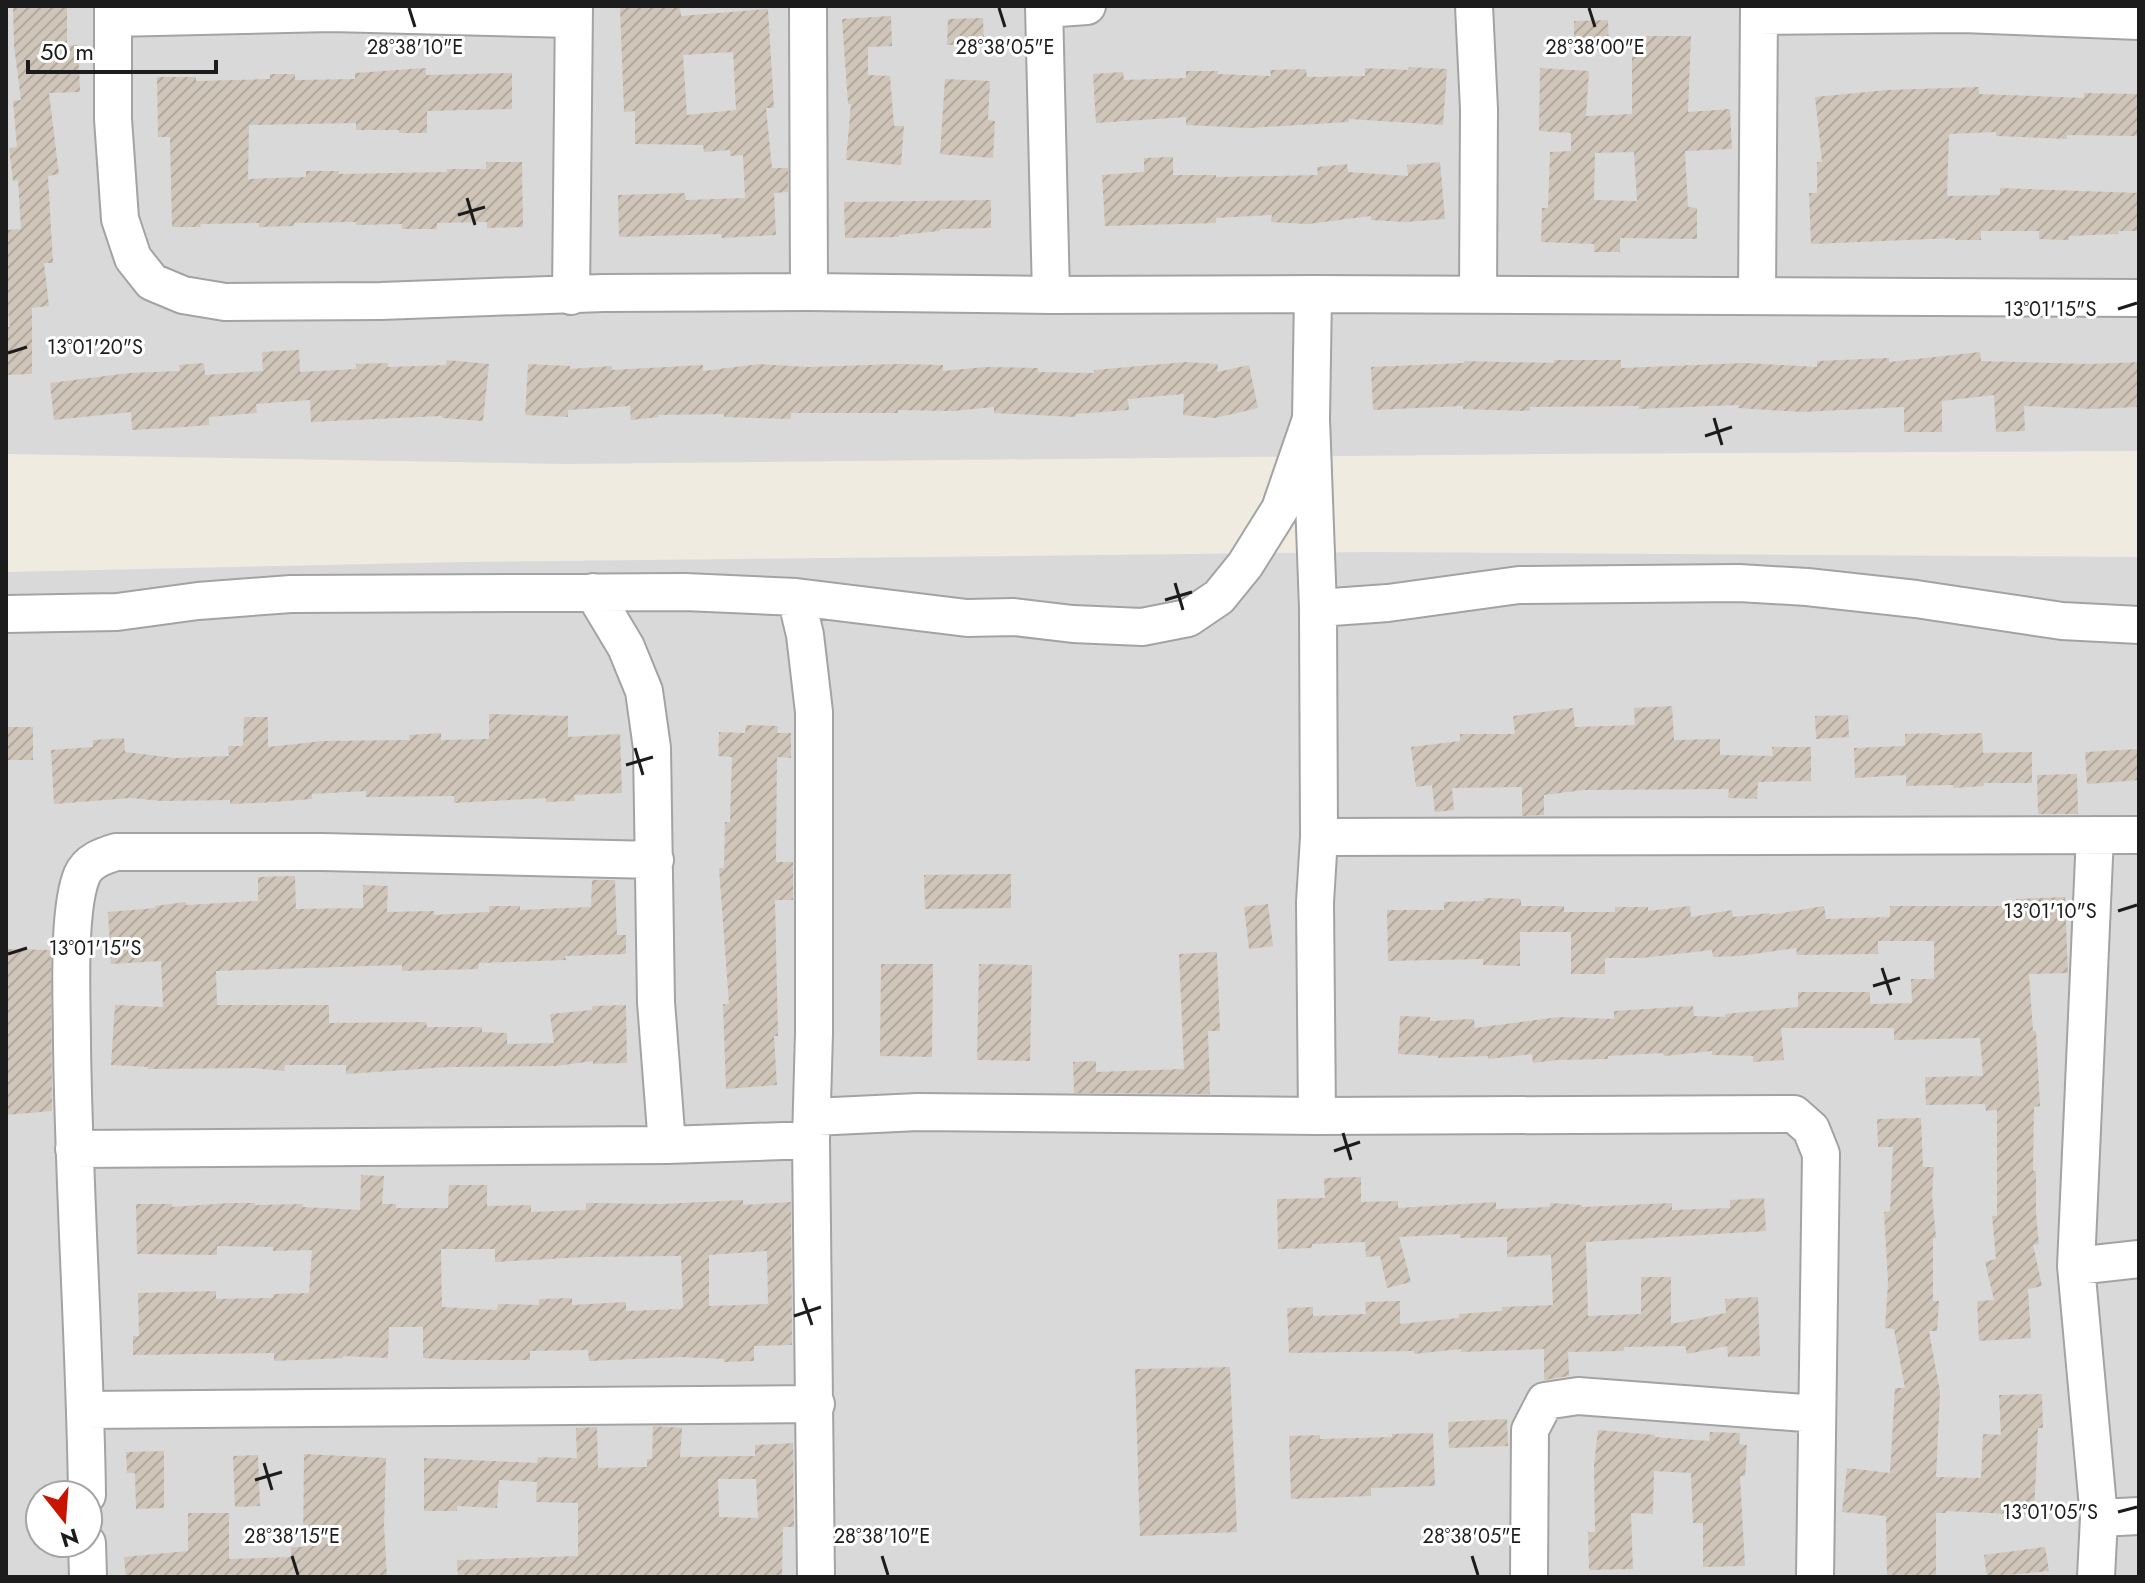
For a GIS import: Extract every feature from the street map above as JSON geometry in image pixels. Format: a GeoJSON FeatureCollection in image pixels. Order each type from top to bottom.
{"type":"FeatureCollection","features":[{"type":"Feature","properties":{"kind":"street"},"geometry":{"type":"LineString","coordinates":[[808,6],[809,292]]}},
{"type":"Feature","properties":{"kind":"street"},"geometry":{"type":"LineString","coordinates":[[1051,295],[1044,8],[1087,6]]}},
{"type":"Feature","properties":{"kind":"street"},"geometry":{"type":"LineString","coordinates":[[1474,6],[1479,122],[1478,295]]}},
{"type":"Feature","properties":{"kind":"street"},"geometry":{"type":"LineString","coordinates":[[1757,296],[1759,11],[2139,21]]}},
{"type":"Feature","properties":{"kind":"street"},"geometry":{"type":"LineString","coordinates":[[571,296],[573,12],[113,12],[113,119],[120,219],[133,258],[152,282],[183,295],[225,302],[571,296],[603,293],[809,292],[2139,298]]}},
{"type":"Feature","properties":{"kind":"street"},"geometry":{"type":"LineString","coordinates":[[1313,294],[1311,419],[1318,608],[1319,837],[1315,902],[1317,1116]]}},
{"type":"Feature","properties":{"kind":"street"},"geometry":{"type":"LineString","coordinates":[[6,614],[117,612],[198,601],[291,594],[685,592],[796,597],[967,618],[1014,617],[1142,627],[1188,618],[1219,597],[1252,554],[1280,509],[1311,419]]}},
{"type":"Feature","properties":{"kind":"street"},"geometry":{"type":"LineString","coordinates":[[1318,608],[1388,603],[1519,585],[1739,583],[1916,599],[2062,621],[2139,625]]}},
{"type":"Feature","properties":{"kind":"street"},"geometry":{"type":"LineString","coordinates":[[593,592],[626,647],[644,691],[652,748],[656,1002],[667,1145]]}},
{"type":"Feature","properties":{"kind":"street"},"geometry":{"type":"LineString","coordinates":[[796,597],[805,635],[814,712],[812,1128],[816,1577]]}},
{"type":"Feature","properties":{"kind":"street"},"geometry":{"type":"LineString","coordinates":[[2095,835],[2076,1266],[2099,1518],[2096,1577]]}},
{"type":"Feature","properties":{"kind":"street"},"geometry":{"type":"LineString","coordinates":[[1319,837],[2139,835]]}},
{"type":"Feature","properties":{"kind":"street"},"geometry":{"type":"LineString","coordinates":[[87,1479],[74,1149],[72,1002],[75,900],[83,872],[98,858],[116,852],[323,852],[655,860]]}},
{"type":"Feature","properties":{"kind":"street"},"geometry":{"type":"LineString","coordinates":[[74,1149],[667,1145],[918,1112],[1317,1116],[1794,1114],[1811,1129],[1821,1154],[1815,1577]]}},
{"type":"Feature","properties":{"kind":"street"},"geometry":{"type":"LineString","coordinates":[[2076,1266],[2139,1259]]}},
{"type":"Feature","properties":{"kind":"street"},"geometry":{"type":"LineString","coordinates":[[1529,1577],[1530,1430],[1545,1401],[1578,1396],[1817,1414]]}},
{"type":"Feature","properties":{"kind":"street"},"geometry":{"type":"LineString","coordinates":[[86,1410],[816,1404]]}},
{"type":"Feature","properties":{"kind":"street"},"geometry":{"type":"LineString","coordinates":[[2099,1518],[2139,1516]]}},
{"type":"Feature","properties":{"kind":"shaded area"},"geometry":{"type":"Polygon","coordinates":[[[6,6],[2139,6],[2139,451],[565,464],[6,454],[6,6]]]}},
{"type":"Feature","properties":{"kind":"shaded area"},"geometry":{"type":"Polygon","coordinates":[[[1371,552],[2139,557],[2139,1577],[6,1577],[6,572],[463,562],[1371,552]]]}},
{"type":"Feature","properties":{"kind":"building"},"geometry":{"type":"Polygon","coordinates":[[[13,6],[67,6],[67,46],[78,45],[80,92],[49,93],[59,174],[48,176],[53,263],[44,263],[49,306],[32,308],[32,374],[6,375],[6,327],[10,327],[6,297],[6,230],[21,229],[18,180],[13,181],[9,148],[17,147],[13,101],[21,100],[13,6]]]}},
{"type":"Feature","properties":{"kind":"building"},"geometry":{"type":"Polygon","coordinates":[[[680,6],[681,16],[768,9],[774,108],[766,108],[772,168],[788,168],[788,192],[774,193],[776,235],[619,237],[618,195],[685,193],[686,200],[745,198],[743,155],[730,156],[730,150],[704,152],[703,145],[635,144],[635,111],[624,112],[620,8],[680,6]],[[733,52],[683,55],[687,115],[736,110],[733,52]]]}},
{"type":"Feature","properties":{"kind":"building"},"geometry":{"type":"Polygon","coordinates":[[[891,16],[892,46],[868,47],[868,75],[890,76],[894,126],[904,126],[901,165],[846,160],[851,104],[848,104],[842,19],[891,16]]]}},
{"type":"Feature","properties":{"kind":"building"},"geometry":{"type":"Polygon","coordinates":[[[983,18],[984,44],[947,45],[948,19],[983,18]]]}},
{"type":"Feature","properties":{"kind":"building"},"geometry":{"type":"Polygon","coordinates":[[[1608,20],[1609,51],[1574,52],[1574,21],[1608,20]]]}},
{"type":"Feature","properties":{"kind":"building"},"geometry":{"type":"Polygon","coordinates":[[[1632,36],[1691,36],[1688,112],[1730,109],[1732,149],[1685,151],[1688,207],[1697,208],[1697,239],[1620,238],[1620,252],[1594,252],[1594,244],[1541,242],[1542,208],[1548,208],[1550,152],[1571,151],[1571,133],[1539,131],[1540,68],[1589,71],[1586,116],[1632,114],[1632,36]],[[1634,152],[1595,153],[1594,200],[1637,201],[1634,152]]]}},
{"type":"Feature","properties":{"kind":"building"},"geometry":{"type":"Polygon","coordinates":[[[1409,67],[1447,69],[1443,125],[1349,119],[1349,122],[1249,128],[1186,125],[1186,117],[1096,123],[1093,74],[1123,72],[1124,80],[1186,78],[1186,71],[1271,76],[1270,70],[1306,69],[1307,77],[1365,76],[1365,68],[1408,70],[1409,67]]]}},
{"type":"Feature","properties":{"kind":"building"},"geometry":{"type":"Polygon","coordinates":[[[426,68],[426,75],[512,73],[512,109],[427,111],[427,133],[356,130],[356,123],[249,125],[248,179],[306,177],[306,171],[339,171],[339,174],[447,172],[447,169],[486,169],[486,162],[522,162],[523,227],[487,228],[487,222],[437,223],[437,229],[402,229],[402,224],[356,225],[356,222],[172,227],[170,137],[158,137],[157,77],[196,77],[196,81],[270,79],[270,74],[295,74],[295,80],[355,79],[355,73],[426,68]]]}},
{"type":"Feature","properties":{"kind":"building"},"geometry":{"type":"Polygon","coordinates":[[[945,79],[990,81],[988,120],[995,121],[993,158],[940,154],[945,79]]]}},
{"type":"Feature","properties":{"kind":"building"},"geometry":{"type":"Polygon","coordinates":[[[1979,87],[1979,94],[2084,98],[2084,93],[2139,94],[2139,136],[2067,135],[2067,139],[1996,136],[1996,132],[1949,134],[1947,196],[2000,195],[2000,188],[2139,193],[2139,231],[2069,236],[2069,240],[2039,239],[2039,231],[1981,231],[1981,240],[1955,238],[1811,244],[1809,193],[1817,193],[1817,162],[1822,162],[1815,97],[1887,90],[1979,87]]]}},
{"type":"Feature","properties":{"kind":"building"},"geometry":{"type":"Polygon","coordinates":[[[1173,157],[1173,175],[1216,177],[1318,175],[1317,167],[1347,164],[1348,172],[1408,176],[1407,165],[1440,162],[1445,219],[1406,222],[1371,220],[1371,216],[1308,224],[1271,222],[1272,215],[1216,218],[1216,223],[1105,226],[1102,175],[1144,172],[1144,158],[1173,157]]]}},
{"type":"Feature","properties":{"kind":"building"},"geometry":{"type":"Polygon","coordinates":[[[991,200],[991,228],[940,229],[899,237],[845,238],[844,202],[991,200]]]}},
{"type":"Feature","properties":{"kind":"building"},"geometry":{"type":"Polygon","coordinates":[[[299,350],[300,372],[356,369],[356,364],[388,363],[388,367],[446,365],[447,360],[489,364],[483,421],[442,416],[311,422],[310,400],[256,404],[257,413],[209,417],[209,425],[185,427],[132,430],[131,412],[54,420],[50,383],[129,373],[180,371],[179,365],[204,363],[205,375],[263,371],[262,352],[299,350]]]}},
{"type":"Feature","properties":{"kind":"building"},"geometry":{"type":"Polygon","coordinates":[[[1980,352],[1981,361],[2139,362],[2139,407],[2092,409],[2024,406],[2025,431],[1996,432],[1994,395],[1942,401],[1942,432],[1904,432],[1904,407],[1802,412],[1738,408],[1739,405],[1639,409],[1639,406],[1530,407],[1530,411],[1463,409],[1463,406],[1373,410],[1371,367],[1464,361],[1554,363],[1554,360],[1621,360],[1621,368],[1745,363],[1817,367],[1817,361],[1889,358],[1889,362],[1980,352]]]}},
{"type":"Feature","properties":{"kind":"building"},"geometry":{"type":"Polygon","coordinates":[[[1186,362],[1218,364],[1217,372],[1249,365],[1258,408],[1215,418],[1183,415],[1184,394],[1128,399],[1129,410],[1076,414],[1076,417],[994,413],[994,407],[953,411],[898,410],[898,413],[791,413],[791,419],[724,417],[724,414],[658,415],[631,420],[630,406],[568,410],[568,417],[525,415],[528,364],[570,366],[570,369],[612,366],[612,370],[703,365],[703,371],[760,364],[808,367],[898,364],[943,365],[943,371],[985,367],[1094,373],[1094,370],[1186,362]]]}},
{"type":"Feature","properties":{"kind":"building"},"geometry":{"type":"Polygon","coordinates":[[[1672,706],[1674,740],[1720,739],[1720,755],[1773,756],[1772,747],[1811,747],[1811,781],[1758,782],[1757,799],[1728,798],[1729,789],[1584,790],[1544,795],[1544,815],[1522,816],[1522,787],[1452,788],[1454,810],[1435,812],[1432,785],[1416,787],[1411,747],[1460,741],[1460,734],[1515,734],[1513,716],[1573,708],[1575,727],[1635,725],[1634,708],[1672,706]]]}},
{"type":"Feature","properties":{"kind":"building"},"geometry":{"type":"Polygon","coordinates":[[[489,714],[568,716],[568,737],[620,734],[622,793],[574,795],[575,801],[546,802],[546,798],[454,803],[454,796],[366,797],[366,791],[312,794],[312,799],[259,803],[131,798],[54,804],[51,750],[93,747],[93,740],[124,738],[125,752],[175,758],[229,756],[228,746],[243,746],[244,717],[268,717],[268,747],[323,741],[410,740],[409,735],[441,733],[441,740],[489,739],[489,714]]]}},
{"type":"Feature","properties":{"kind":"building"},"geometry":{"type":"Polygon","coordinates":[[[1848,715],[1849,737],[1816,739],[1815,716],[1848,715]]]}},
{"type":"Feature","properties":{"kind":"building"},"geometry":{"type":"Polygon","coordinates":[[[746,725],[778,726],[777,733],[791,733],[791,758],[777,757],[776,862],[793,862],[793,900],[775,900],[778,1036],[774,1036],[777,1085],[726,1089],[723,1004],[729,1004],[719,868],[724,868],[725,822],[730,822],[732,757],[718,756],[719,732],[745,733],[746,725]]]}},
{"type":"Feature","properties":{"kind":"building"},"geometry":{"type":"Polygon","coordinates":[[[6,727],[33,727],[33,760],[6,760],[6,727]]]}},
{"type":"Feature","properties":{"kind":"building"},"geometry":{"type":"Polygon","coordinates":[[[1982,733],[1983,753],[2032,752],[2032,783],[1984,783],[1984,786],[1953,788],[1953,785],[1906,786],[1906,775],[1855,778],[1854,748],[1905,746],[1905,734],[1982,733]]]}},
{"type":"Feature","properties":{"kind":"building"},"geometry":{"type":"Polygon","coordinates":[[[2139,749],[2139,780],[2087,784],[2085,752],[2139,749]]]}},
{"type":"Feature","properties":{"kind":"building"},"geometry":{"type":"Polygon","coordinates":[[[2077,774],[2078,814],[2038,814],[2037,775],[2077,774]]]}},
{"type":"Feature","properties":{"kind":"building"},"geometry":{"type":"Polygon","coordinates":[[[1011,874],[1011,908],[925,909],[924,875],[1011,874]]]}},
{"type":"Feature","properties":{"kind":"building"},"geometry":{"type":"Polygon","coordinates":[[[295,876],[296,909],[363,908],[363,885],[388,886],[387,912],[434,911],[434,915],[489,912],[489,906],[520,906],[520,910],[591,907],[592,880],[615,880],[617,935],[626,935],[626,954],[479,963],[478,969],[402,971],[402,965],[216,971],[217,1005],[329,1005],[329,1023],[426,1022],[427,1027],[482,1027],[482,1032],[507,1033],[507,1044],[554,1043],[550,1014],[592,1010],[592,1006],[626,1005],[627,1063],[593,1064],[593,1061],[556,1066],[449,1067],[346,1074],[346,1065],[285,1065],[284,1071],[253,1068],[148,1069],[111,1065],[115,1005],[163,1007],[161,961],[111,964],[108,912],[186,902],[186,905],[258,901],[258,877],[295,876]]]}},
{"type":"Feature","properties":{"kind":"building"},"geometry":{"type":"Polygon","coordinates":[[[2065,897],[2068,973],[2029,974],[2040,1106],[2034,1107],[2033,1171],[2036,1171],[2039,1244],[2033,1245],[2042,1286],[2028,1289],[2031,1338],[1979,1341],[1977,1301],[1994,1300],[1985,1262],[1996,1259],[1992,1216],[1997,1216],[1997,1110],[1986,1111],[1985,1104],[1926,1105],[1925,1077],[1983,1076],[1980,1038],[1894,1040],[1894,1028],[1781,1028],[1784,1060],[1753,1062],[1753,1056],[1712,1055],[1712,1051],[1533,1063],[1532,1054],[1488,1059],[1488,1056],[1438,1058],[1398,1054],[1400,1016],[1430,1017],[1430,1021],[1474,1019],[1475,1028],[1559,1017],[1614,1019],[1614,1011],[1693,1006],[1694,1016],[1725,1017],[1725,1014],[1798,1007],[1798,992],[1870,992],[1870,1004],[1912,1003],[1911,979],[1934,979],[1934,941],[1878,941],[1878,954],[1797,955],[1796,948],[1740,956],[1713,957],[1712,950],[1642,958],[1605,958],[1605,974],[1571,974],[1571,932],[1520,932],[1520,966],[1483,965],[1483,959],[1388,961],[1387,910],[1444,910],[1444,902],[1484,901],[1484,898],[1521,899],[1521,906],[1564,906],[1564,912],[1615,912],[1615,907],[1648,907],[1648,911],[1690,906],[1691,917],[1732,910],[1733,917],[1770,915],[1824,906],[1826,919],[1890,917],[1890,906],[2016,906],[2016,899],[2065,897]]]}},
{"type":"Feature","properties":{"kind":"building"},"geometry":{"type":"Polygon","coordinates":[[[1268,904],[1273,946],[1249,949],[1244,907],[1268,904]]]}},
{"type":"Feature","properties":{"kind":"building"},"geometry":{"type":"Polygon","coordinates":[[[6,949],[51,950],[52,1111],[6,1115],[6,949]]]}},
{"type":"Feature","properties":{"kind":"building"},"geometry":{"type":"Polygon","coordinates":[[[1217,952],[1220,1031],[1208,1031],[1210,1094],[1074,1093],[1073,1062],[1096,1061],[1096,1072],[1184,1069],[1179,954],[1217,952]]]}},
{"type":"Feature","properties":{"kind":"building"},"geometry":{"type":"Polygon","coordinates":[[[881,964],[933,964],[932,1057],[880,1056],[881,964]]]}},
{"type":"Feature","properties":{"kind":"building"},"geometry":{"type":"Polygon","coordinates":[[[979,964],[1032,965],[1030,1061],[977,1060],[979,964]]]}},
{"type":"Feature","properties":{"kind":"building"},"geometry":{"type":"Polygon","coordinates":[[[1921,1118],[1923,1167],[1934,1167],[1932,1195],[1936,1238],[1933,1238],[1933,1301],[1939,1301],[1937,1331],[1929,1331],[1940,1392],[1936,1477],[1981,1478],[1983,1434],[2001,1435],[1999,1395],[2042,1394],[2043,1428],[2038,1428],[2034,1515],[1936,1513],[1936,1577],[1887,1577],[1886,1516],[1842,1512],[1847,1468],[1890,1473],[1895,1388],[1905,1388],[1894,1329],[1885,1328],[1888,1282],[1884,1212],[1890,1211],[1893,1147],[1878,1147],[1877,1119],[1921,1118]]]}},
{"type":"Feature","properties":{"kind":"building"},"geometry":{"type":"Polygon","coordinates":[[[361,1175],[384,1176],[382,1204],[396,1204],[396,1208],[448,1208],[449,1185],[487,1185],[487,1206],[531,1205],[531,1212],[586,1210],[586,1203],[662,1204],[743,1200],[743,1205],[791,1202],[792,1345],[754,1346],[754,1361],[724,1362],[724,1359],[680,1357],[589,1361],[588,1350],[530,1351],[530,1360],[455,1360],[423,1358],[423,1327],[389,1327],[388,1358],[343,1356],[274,1361],[274,1353],[133,1355],[133,1336],[139,1336],[138,1293],[216,1291],[216,1299],[273,1298],[273,1294],[309,1293],[312,1250],[273,1251],[273,1247],[217,1246],[217,1255],[137,1254],[136,1204],[172,1204],[172,1207],[230,1203],[303,1204],[303,1207],[360,1210],[361,1175]],[[441,1249],[442,1307],[497,1310],[498,1304],[539,1305],[539,1299],[572,1298],[572,1305],[626,1302],[626,1311],[681,1309],[683,1306],[681,1256],[495,1262],[495,1249],[441,1249]],[[767,1251],[709,1255],[709,1306],[768,1304],[767,1251]]]}},
{"type":"Feature","properties":{"kind":"building"},"geometry":{"type":"Polygon","coordinates":[[[1361,1177],[1361,1202],[1398,1201],[1398,1208],[1496,1202],[1496,1209],[1550,1207],[1550,1203],[1582,1207],[1672,1203],[1672,1210],[1730,1208],[1730,1200],[1764,1198],[1766,1231],[1586,1242],[1588,1316],[1641,1314],[1641,1277],[1671,1277],[1671,1324],[1726,1313],[1725,1299],[1758,1297],[1760,1356],[1728,1357],[1727,1346],[1687,1354],[1685,1346],[1568,1352],[1569,1376],[1544,1380],[1544,1349],[1461,1352],[1461,1349],[1414,1354],[1414,1351],[1289,1353],[1287,1308],[1313,1307],[1313,1316],[1366,1314],[1365,1302],[1400,1301],[1400,1324],[1459,1318],[1459,1314],[1502,1311],[1502,1307],[1553,1305],[1551,1255],[1507,1257],[1507,1237],[1460,1238],[1460,1234],[1399,1237],[1411,1282],[1387,1288],[1380,1256],[1366,1257],[1365,1242],[1278,1249],[1277,1199],[1325,1198],[1324,1178],[1361,1177]]]}},
{"type":"Feature","properties":{"kind":"building"},"geometry":{"type":"Polygon","coordinates":[[[1230,1367],[1237,1532],[1140,1536],[1135,1369],[1230,1367]]]}},
{"type":"Feature","properties":{"kind":"building"},"geometry":{"type":"Polygon","coordinates":[[[1507,1419],[1508,1446],[1449,1448],[1448,1422],[1507,1419]]]}},
{"type":"Feature","properties":{"kind":"building"},"geometry":{"type":"Polygon","coordinates":[[[653,1426],[682,1428],[680,1457],[755,1456],[755,1445],[793,1443],[794,1527],[783,1527],[782,1577],[458,1577],[457,1560],[578,1556],[578,1503],[536,1502],[537,1482],[499,1480],[497,1508],[457,1506],[457,1511],[424,1511],[424,1458],[537,1463],[538,1457],[577,1458],[576,1428],[597,1427],[598,1468],[647,1467],[647,1459],[652,1459],[653,1426]],[[718,1479],[719,1517],[758,1518],[756,1479],[718,1479]]]}},
{"type":"Feature","properties":{"kind":"building"},"geometry":{"type":"Polygon","coordinates":[[[1598,1430],[1709,1441],[1710,1432],[1740,1433],[1739,1444],[1747,1445],[1745,1476],[1740,1476],[1745,1566],[1703,1567],[1703,1523],[1693,1523],[1691,1473],[1654,1471],[1653,1514],[1631,1513],[1633,1569],[1589,1570],[1588,1532],[1595,1532],[1594,1465],[1598,1430]]]}},
{"type":"Feature","properties":{"kind":"building"},"geometry":{"type":"Polygon","coordinates":[[[1433,1433],[1435,1486],[1371,1488],[1371,1496],[1291,1499],[1289,1436],[1320,1435],[1320,1439],[1433,1433]]]}},
{"type":"Feature","properties":{"kind":"building"},"geometry":{"type":"Polygon","coordinates":[[[164,1451],[164,1508],[136,1509],[135,1473],[127,1473],[126,1452],[164,1451]]]}},
{"type":"Feature","properties":{"kind":"building"},"geometry":{"type":"Polygon","coordinates":[[[304,1454],[386,1458],[384,1526],[387,1577],[126,1577],[124,1557],[188,1551],[188,1513],[229,1513],[229,1559],[291,1557],[291,1547],[303,1547],[304,1454]]]}},
{"type":"Feature","properties":{"kind":"building"},"geometry":{"type":"Polygon","coordinates":[[[258,1455],[260,1506],[235,1507],[233,1456],[258,1455]]]}},
{"type":"Feature","properties":{"kind":"building"},"geometry":{"type":"Polygon","coordinates":[[[2045,1547],[2049,1571],[1987,1577],[1984,1555],[2045,1547]]]}}]}
